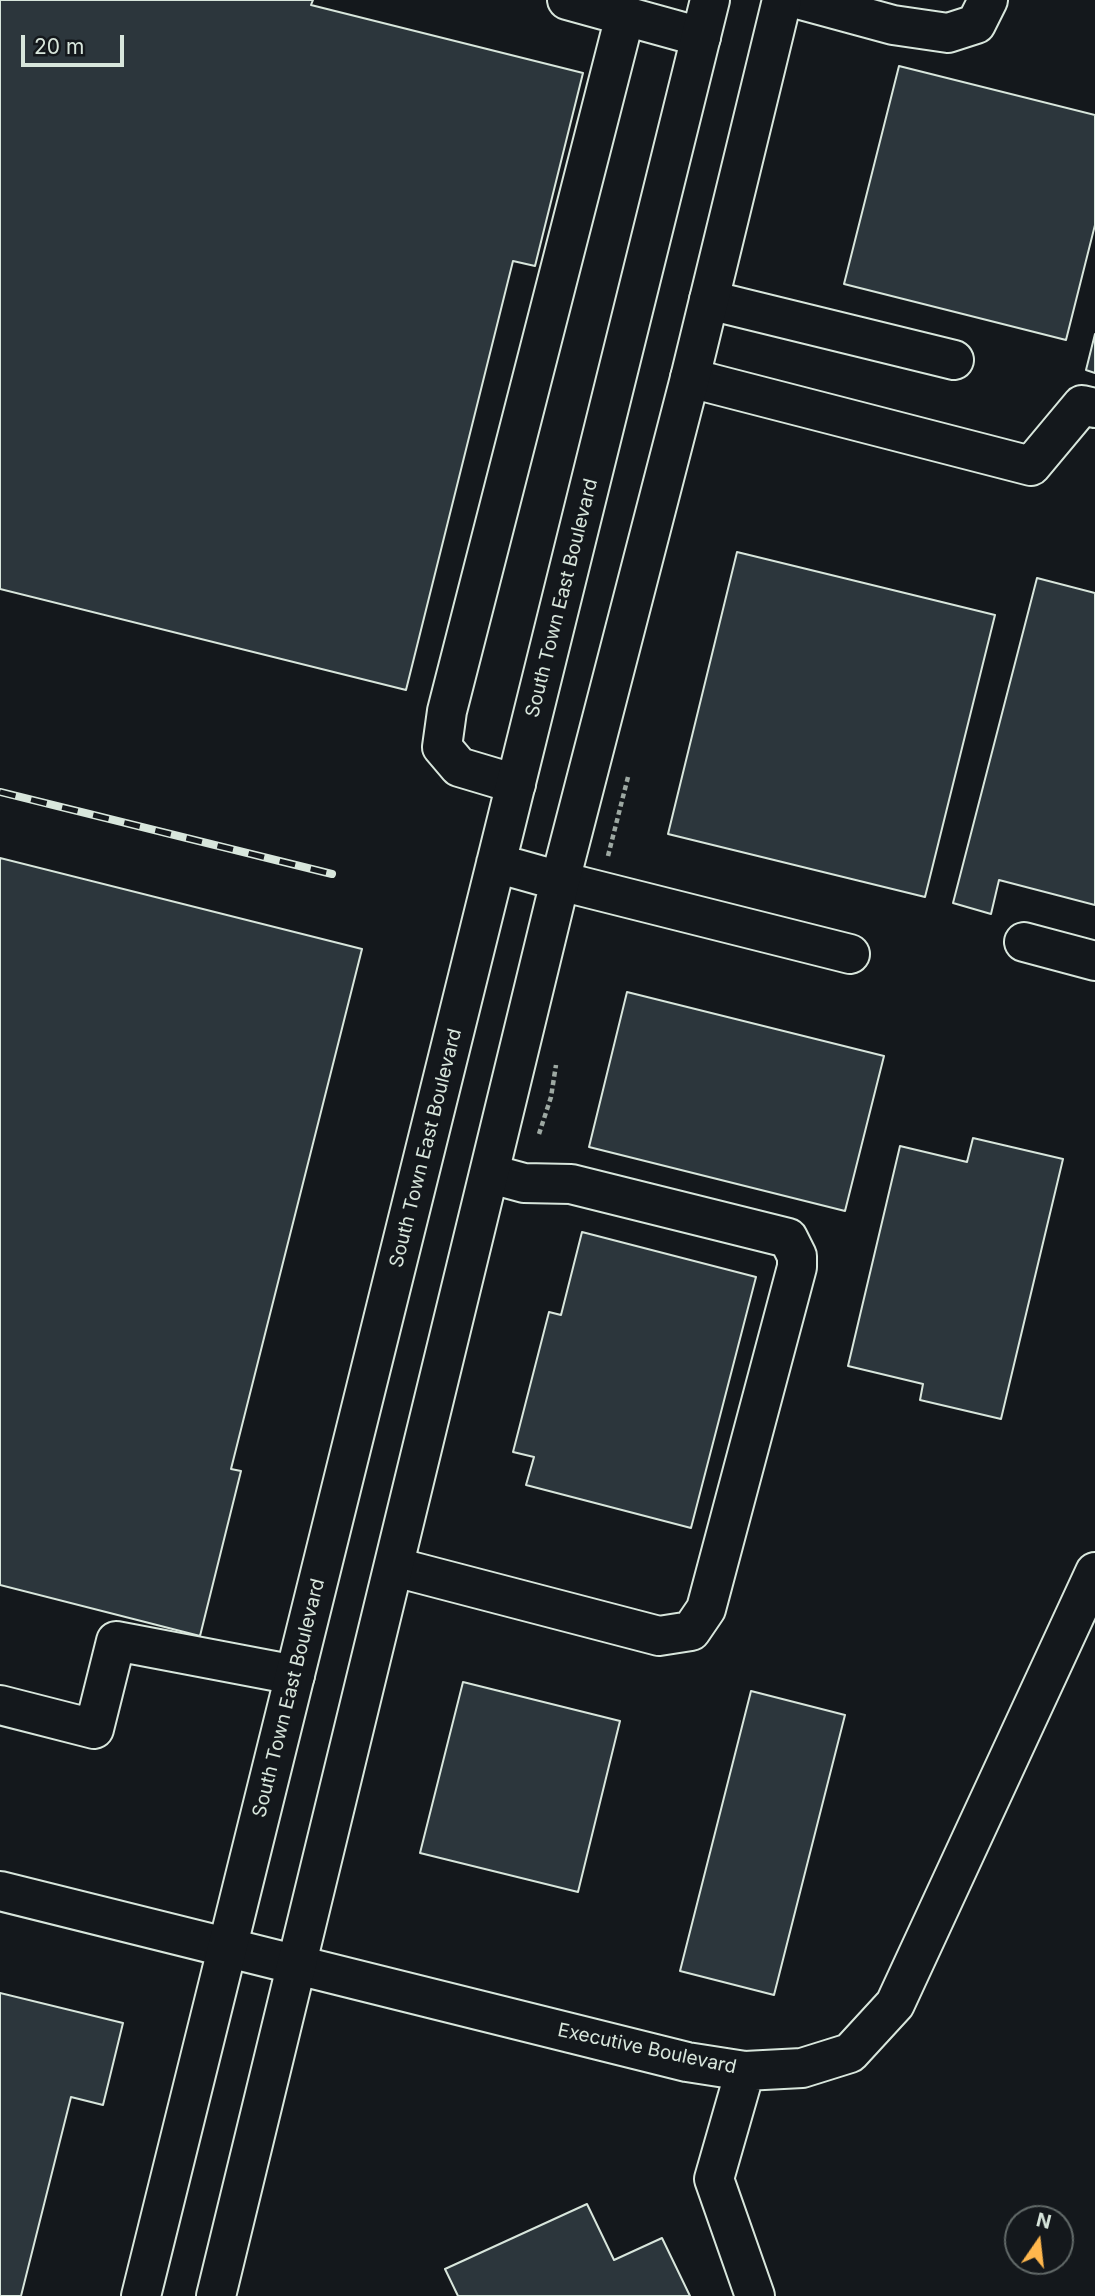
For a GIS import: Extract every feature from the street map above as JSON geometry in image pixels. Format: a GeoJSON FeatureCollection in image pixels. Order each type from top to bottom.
{"type":"FeatureCollection","features":[{"type":"Feature","properties":{"kind":"main road"},"geometry":{"type":"LineString","coordinates":[[567,0],[701,37]]}},
{"type":"Feature","properties":{"kind":"main road","name":"South Town East Boulevard"},"geometry":{"type":"LineString","coordinates":[[141,2296],[710,0]]}},
{"type":"Feature","properties":{"kind":"main road"},"geometry":{"type":"LineString","coordinates":[[216,2296],[295,1965],[396,1567],[560,881],[690,377],[782,0]]}},
{"type":"Feature","properties":{"kind":"main road"},"geometry":{"type":"LineString","coordinates":[[801,0],[892,25],[948,33],[976,24],[988,0]]}},
{"type":"Feature","properties":{"kind":"main road"},"geometry":{"type":"LineString","coordinates":[[516,784],[459,767],[442,747],[447,711],[625,16]]}},
{"type":"Feature","properties":{"kind":"main road"},"geometry":{"type":"LineString","coordinates":[[709,300],[954,360]]}},
{"type":"Feature","properties":{"kind":"main road"},"geometry":{"type":"LineString","coordinates":[[690,377],[1031,466],[1082,405],[1095,408]]}},
{"type":"Feature","properties":{"kind":"main road"},"geometry":{"type":"LineString","coordinates":[[496,863],[850,954]]}},
{"type":"Feature","properties":{"kind":"main road"},"geometry":{"type":"LineString","coordinates":[[1024,942],[1095,961]]}},
{"type":"Feature","properties":{"kind":"main road"},"geometry":{"type":"LineString","coordinates":[[396,1567],[659,1636],[691,1631],[706,1609],[797,1267],[797,1256],[788,1238],[571,1184],[524,1183],[491,1174]]}},
{"type":"Feature","properties":{"kind":"main road","name":"Executive Boulevard"},"geometry":{"type":"LineString","coordinates":[[0,1891],[227,1950],[687,2062],[745,2071],[802,2068],[850,2053],[895,2004],[1095,1572]]}},
{"type":"Feature","properties":{"kind":"main road"},"geometry":{"type":"LineString","coordinates":[[0,1705],[94,1729],[116,1641],[295,1675]]}},
{"type":"Feature","properties":{"kind":"main road"},"geometry":{"type":"LineString","coordinates":[[745,2071],[714,2179],[755,2296]]}},
{"type":"Feature","properties":{"kind":"building"},"geometry":{"type":"Polygon","coordinates":[[[0,0],[313,0],[311,5],[583,73],[535,266],[513,261],[406,690],[0,589],[0,0]]]}},
{"type":"Feature","properties":{"kind":"building"},"geometry":{"type":"Polygon","coordinates":[[[899,66],[1095,115],[1095,225],[1066,340],[844,284],[899,66]]]}},
{"type":"Feature","properties":{"kind":"building"},"geometry":{"type":"Polygon","coordinates":[[[1095,334],[1095,373],[1086,370],[1095,334]]]}},
{"type":"Feature","properties":{"kind":"building"},"geometry":{"type":"Polygon","coordinates":[[[737,552],[995,615],[925,897],[668,834],[737,552]]]}},
{"type":"Feature","properties":{"kind":"building"},"geometry":{"type":"Polygon","coordinates":[[[1037,578],[1095,593],[1095,905],[999,880],[991,914],[953,903],[1037,578]]]}},
{"type":"Feature","properties":{"kind":"building"},"geometry":{"type":"Polygon","coordinates":[[[0,858],[362,949],[231,1469],[241,1471],[200,1636],[0,1585],[0,858]]]}},
{"type":"Feature","properties":{"kind":"building"},"geometry":{"type":"Polygon","coordinates":[[[627,992],[884,1056],[845,1211],[589,1147],[627,992]]]}},
{"type":"Feature","properties":{"kind":"building"},"geometry":{"type":"Polygon","coordinates":[[[973,1138],[1063,1159],[1001,1419],[920,1400],[923,1384],[848,1366],[900,1146],[967,1162],[973,1138]]]}},
{"type":"Feature","properties":{"kind":"building"},"geometry":{"type":"Polygon","coordinates":[[[582,1232],[756,1277],[691,1528],[526,1485],[534,1457],[513,1452],[549,1312],[561,1315],[582,1232]]]}},
{"type":"Feature","properties":{"kind":"building"},"geometry":{"type":"Polygon","coordinates":[[[463,1682],[620,1721],[578,1892],[420,1853],[463,1682]]]}},
{"type":"Feature","properties":{"kind":"building"},"geometry":{"type":"Polygon","coordinates":[[[751,1691],[845,1715],[774,1995],[680,1971],[751,1691]]]}},
{"type":"Feature","properties":{"kind":"building"},"geometry":{"type":"Polygon","coordinates":[[[0,1993],[123,2023],[103,2105],[71,2097],[21,2296],[0,2296],[0,1993]]]}},
{"type":"Feature","properties":{"kind":"building"},"geometry":{"type":"Polygon","coordinates":[[[587,2204],[614,2260],[662,2238],[690,2296],[458,2296],[445,2269],[587,2204]]]}},
{"type":"Feature","properties":{"kind":"railway"},"geometry":{"type":"LineString","coordinates":[[0,792],[332,874]]}}]}
